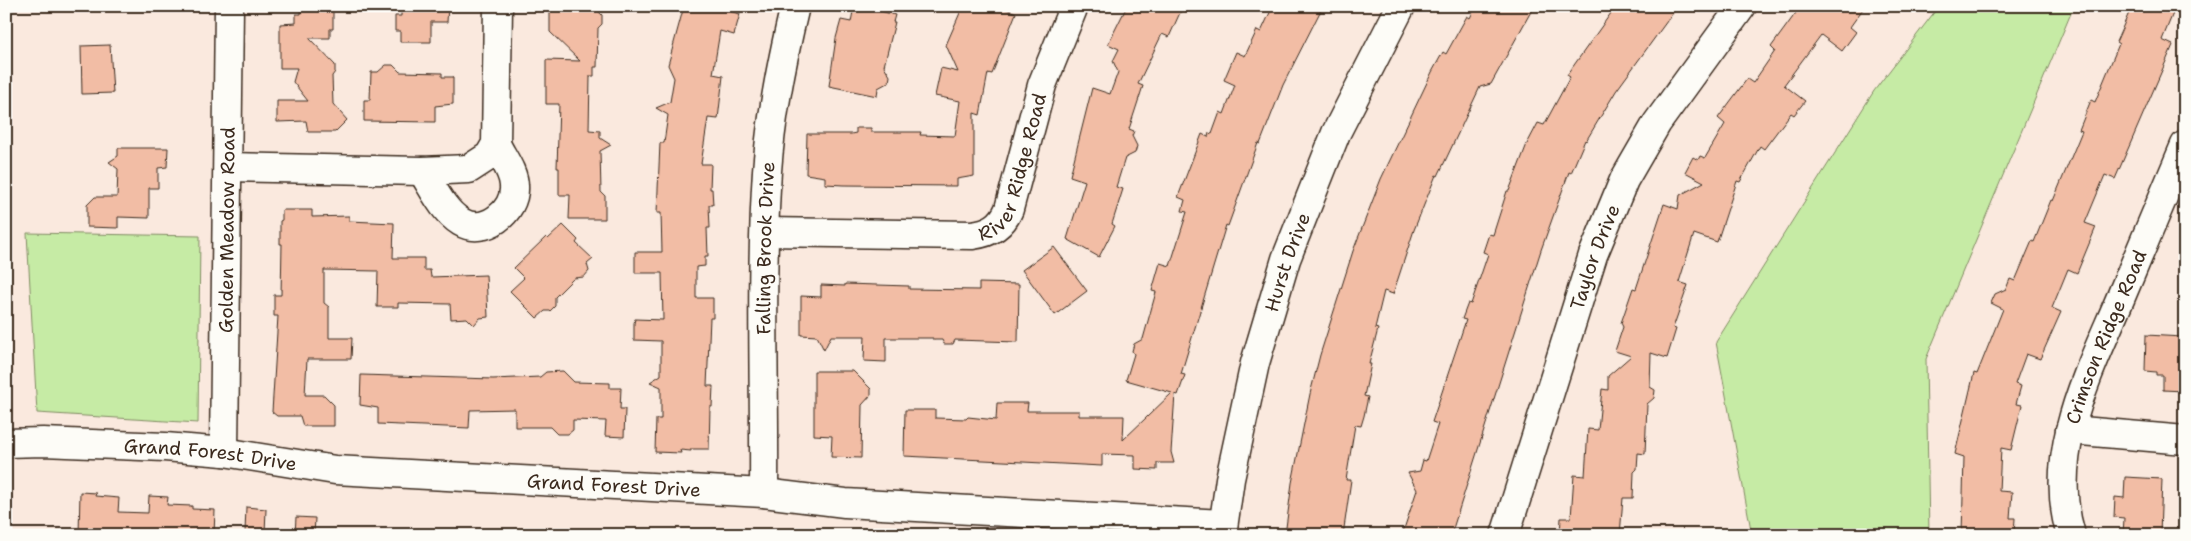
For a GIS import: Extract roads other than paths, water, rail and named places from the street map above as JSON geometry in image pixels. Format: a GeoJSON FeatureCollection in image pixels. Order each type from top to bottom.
{"type":"FeatureCollection","features":[{"type":"Feature","properties":{"kind":"street","name":"Golden Meadow Road"},"geometry":{"type":"LineString","coordinates":[[224,452],[229,6]]}},
{"type":"Feature","properties":{"kind":"street"},"geometry":{"type":"LineString","coordinates":[[422,171],[452,216],[463,223],[475,226],[494,222],[510,204],[514,186],[512,175],[496,144],[498,6]]}},
{"type":"Feature","properties":{"kind":"street","name":"Falling Brook Drive"},"geometry":{"type":"LineString","coordinates":[[764,493],[767,170],[783,55],[795,6]]}},
{"type":"Feature","properties":{"kind":"street","name":"River Ridge Road"},"geometry":{"type":"LineString","coordinates":[[765,232],[972,235],[981,234],[999,226],[1009,209],[1042,85],[1074,6]]}},
{"type":"Feature","properties":{"kind":"street","name":"Hurst Drive"},"geometry":{"type":"LineString","coordinates":[[1223,530],[1230,479],[1255,363],[1286,259],[1336,133],[1401,6]]}},
{"type":"Feature","properties":{"kind":"street","name":"Taylor Drive"},"geometry":{"type":"LineString","coordinates":[[1506,535],[1594,255],[1621,188],[1657,123],[1742,6]]}},
{"type":"Feature","properties":{"kind":"street"},"geometry":{"type":"LineString","coordinates":[[228,167],[422,171],[469,169],[489,156],[496,144]]}},
{"type":"Feature","properties":{"kind":"street","name":"Crimson Ridge Road"},"geometry":{"type":"LineString","coordinates":[[2071,535],[2064,501],[2063,472],[2070,430],[2086,381],[2183,156]]}},
{"type":"Feature","properties":{"kind":"street"},"geometry":{"type":"LineString","coordinates":[[2070,430],[2185,440]]}},
{"type":"Feature","properties":{"kind":"street","name":"Grand Forest Drive"},"geometry":{"type":"LineString","coordinates":[[6,443],[165,447],[224,452],[335,470],[764,493],[844,503],[1223,530]]}}]}
